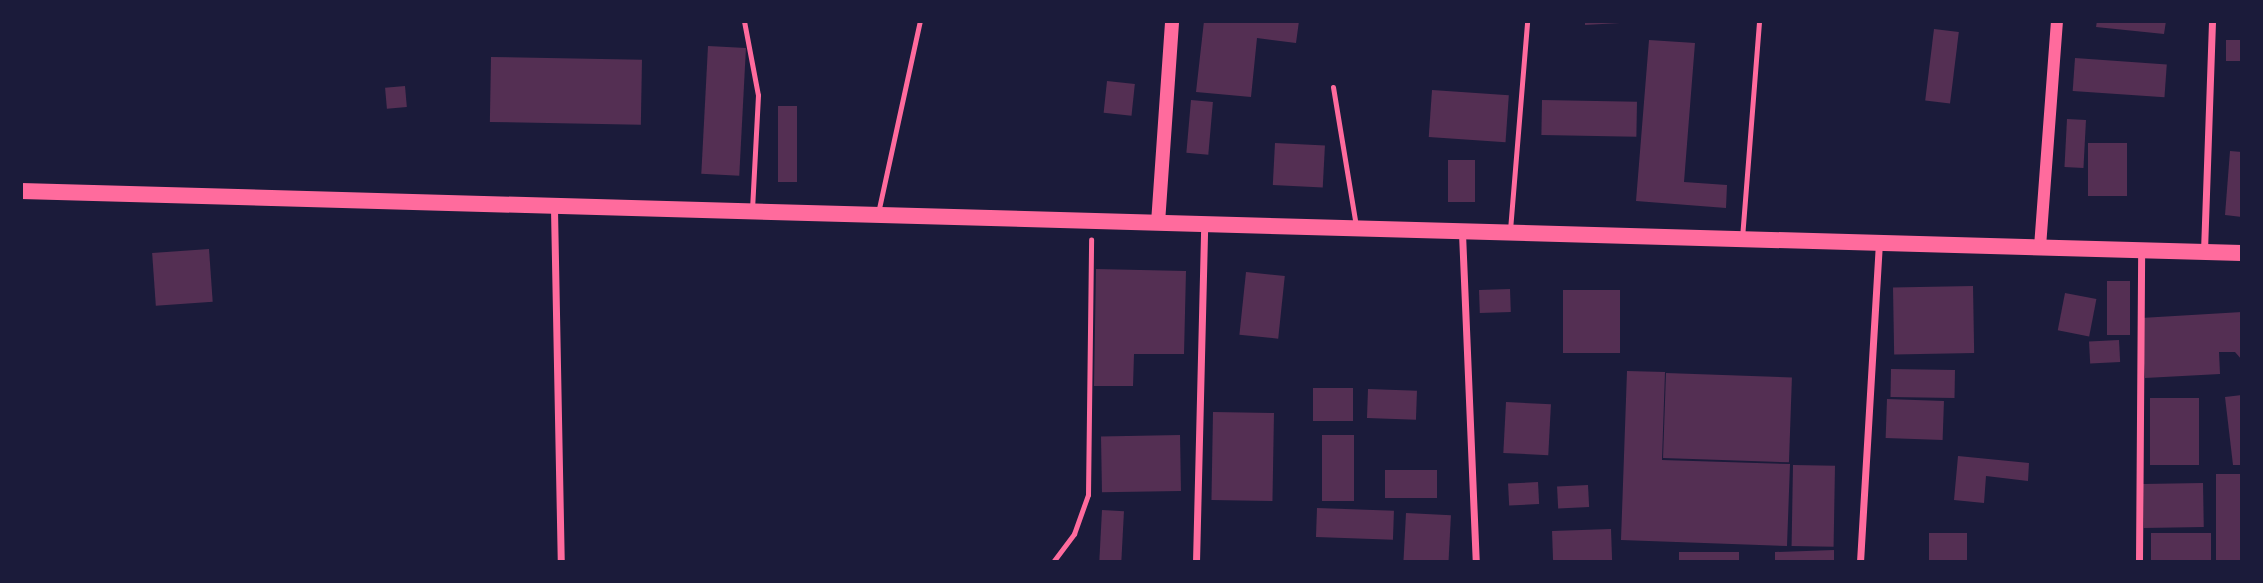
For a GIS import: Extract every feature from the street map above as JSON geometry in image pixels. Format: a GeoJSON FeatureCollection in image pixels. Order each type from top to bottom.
{"type":"FeatureCollection","features":[{"type":"Feature","properties":{"kind":"highway"},"geometry":{"type":"LineString","coordinates":[[21,191],[554,209],[1204,223],[1462,233],[1510,230],[2242,253]]}},
{"type":"Feature","properties":{"kind":"main road"},"geometry":{"type":"LineString","coordinates":[[1158,223],[1172,21]]}},
{"type":"Feature","properties":{"kind":"street"},"geometry":{"type":"LineString","coordinates":[[2040,247],[2057,21]]}},
{"type":"Feature","properties":{"kind":"street"},"geometry":{"type":"LineString","coordinates":[[2204,253],[2212,21]]}},
{"type":"Feature","properties":{"kind":"street"},"geometry":{"type":"LineString","coordinates":[[554,209],[561,562]]}},
{"type":"Feature","properties":{"kind":"street"},"geometry":{"type":"LineString","coordinates":[[1196,562],[1204,223]]}},
{"type":"Feature","properties":{"kind":"street"},"geometry":{"type":"LineString","coordinates":[[1462,233],[1476,562]]}},
{"type":"Feature","properties":{"kind":"street"},"geometry":{"type":"LineString","coordinates":[[1860,562],[1879,241]]}},
{"type":"Feature","properties":{"kind":"street"},"geometry":{"type":"LineString","coordinates":[[2138,562],[2141,251]]}},
{"type":"Feature","properties":{"kind":"lane"},"geometry":{"type":"LineString","coordinates":[[744,21],[758,95],[752,213]]}},
{"type":"Feature","properties":{"kind":"lane"},"geometry":{"type":"LineString","coordinates":[[877,216],[920,21]]}},
{"type":"Feature","properties":{"kind":"lane"},"geometry":{"type":"LineString","coordinates":[[1510,230],[1527,21]]}},
{"type":"Feature","properties":{"kind":"lane"},"geometry":{"type":"LineString","coordinates":[[1742,238],[1759,21]]}},
{"type":"Feature","properties":{"kind":"lane"},"geometry":{"type":"LineString","coordinates":[[1333,87],[1356,229]]}},
{"type":"Feature","properties":{"kind":"path"},"geometry":{"type":"LineString","coordinates":[[1053,562],[1074,534],[1087,495],[1091,222]]}},
{"type":"Feature","properties":{"kind":"building"},"geometry":{"type":"Polygon","coordinates":[[[1204,21],[1299,21],[1296,43],[1257,38],[1251,97],[1196,92],[1204,21]]]}},
{"type":"Feature","properties":{"kind":"building"},"geometry":{"type":"Polygon","coordinates":[[[1585,21],[1620,21],[1620,23],[1585,25],[1585,21]]]}},
{"type":"Feature","properties":{"kind":"building"},"geometry":{"type":"Polygon","coordinates":[[[2097,21],[2166,21],[2164,34],[2096,27],[2097,21]]]}},
{"type":"Feature","properties":{"kind":"building"},"geometry":{"type":"Polygon","coordinates":[[[1934,29],[1959,32],[1950,104],[1925,100],[1934,29]]]}},
{"type":"Feature","properties":{"kind":"building"},"geometry":{"type":"Polygon","coordinates":[[[1649,40],[1695,43],[1684,182],[1727,185],[1726,208],[1636,201],[1649,40]]]}},
{"type":"Feature","properties":{"kind":"building"},"geometry":{"type":"Polygon","coordinates":[[[2226,40],[2242,40],[2242,61],[2226,61],[2226,40]]]}},
{"type":"Feature","properties":{"kind":"building"},"geometry":{"type":"Polygon","coordinates":[[[708,46],[746,48],[739,176],[701,174],[708,46]]]}},
{"type":"Feature","properties":{"kind":"building"},"geometry":{"type":"Polygon","coordinates":[[[491,57],[642,60],[641,125],[490,122],[491,57]]]}},
{"type":"Feature","properties":{"kind":"building"},"geometry":{"type":"Polygon","coordinates":[[[2075,58],[2167,64],[2164,97],[2073,91],[2075,58]]]}},
{"type":"Feature","properties":{"kind":"building"},"geometry":{"type":"Polygon","coordinates":[[[1107,81],[1135,84],[1132,116],[1104,113],[1107,81]]]}},
{"type":"Feature","properties":{"kind":"building"},"geometry":{"type":"Polygon","coordinates":[[[405,86],[407,107],[387,109],[385,88],[405,86]]]}},
{"type":"Feature","properties":{"kind":"building"},"geometry":{"type":"Polygon","coordinates":[[[1432,90],[1509,95],[1506,142],[1429,137],[1432,90]]]}},
{"type":"Feature","properties":{"kind":"building"},"geometry":{"type":"Polygon","coordinates":[[[1191,100],[1213,102],[1208,155],[1186,153],[1191,100]]]}},
{"type":"Feature","properties":{"kind":"building"},"geometry":{"type":"Polygon","coordinates":[[[1542,100],[1637,102],[1636,137],[1541,135],[1542,100]]]}},
{"type":"Feature","properties":{"kind":"building"},"geometry":{"type":"Polygon","coordinates":[[[778,106],[797,106],[797,182],[778,182],[778,106]]]}},
{"type":"Feature","properties":{"kind":"building"},"geometry":{"type":"Polygon","coordinates":[[[2067,119],[2086,120],[2083,168],[2064,167],[2067,119]]]}},
{"type":"Feature","properties":{"kind":"building"},"geometry":{"type":"Polygon","coordinates":[[[1275,143],[1325,146],[1323,188],[1273,185],[1275,143]]]}},
{"type":"Feature","properties":{"kind":"building"},"geometry":{"type":"Polygon","coordinates":[[[2088,143],[2127,143],[2127,196],[2088,196],[2088,143]]]}},
{"type":"Feature","properties":{"kind":"building"},"geometry":{"type":"Polygon","coordinates":[[[2230,151],[2242,152],[2242,217],[2225,215],[2230,151]]]}},
{"type":"Feature","properties":{"kind":"building"},"geometry":{"type":"Polygon","coordinates":[[[1448,160],[1475,160],[1475,202],[1448,202],[1448,160]]]}},
{"type":"Feature","properties":{"kind":"building"},"geometry":{"type":"Polygon","coordinates":[[[209,249],[213,302],[156,306],[152,253],[209,249]]]}},
{"type":"Feature","properties":{"kind":"building"},"geometry":{"type":"Polygon","coordinates":[[[1096,269],[1186,271],[1184,354],[1134,354],[1133,386],[1094,386],[1096,269]]]}},
{"type":"Feature","properties":{"kind":"building"},"geometry":{"type":"Polygon","coordinates":[[[1246,272],[1285,276],[1278,339],[1239,335],[1246,272]]]}},
{"type":"Feature","properties":{"kind":"building"},"geometry":{"type":"Polygon","coordinates":[[[2107,281],[2130,281],[2130,335],[2107,335],[2107,281]]]}},
{"type":"Feature","properties":{"kind":"building"},"geometry":{"type":"Polygon","coordinates":[[[1973,286],[1974,353],[1894,354],[1893,287],[1973,286]]]}},
{"type":"Feature","properties":{"kind":"building"},"geometry":{"type":"Polygon","coordinates":[[[1510,289],[1511,312],[1480,313],[1479,290],[1510,289]]]}},
{"type":"Feature","properties":{"kind":"building"},"geometry":{"type":"Polygon","coordinates":[[[1563,290],[1620,290],[1620,353],[1563,353],[1563,290]]]}},
{"type":"Feature","properties":{"kind":"building"},"geometry":{"type":"Polygon","coordinates":[[[2065,293],[2096,299],[2089,336],[2058,330],[2065,293]]]}},
{"type":"Feature","properties":{"kind":"building"},"geometry":{"type":"Polygon","coordinates":[[[2242,312],[2242,360],[2235,352],[2219,352],[2220,374],[2145,378],[2141,318],[2242,312]]]}},
{"type":"Feature","properties":{"kind":"building"},"geometry":{"type":"Polygon","coordinates":[[[2119,340],[2120,362],[2090,364],[2089,342],[2119,340]]]}},
{"type":"Feature","properties":{"kind":"building"},"geometry":{"type":"Polygon","coordinates":[[[1891,369],[1955,370],[1955,398],[1891,397],[1891,369]]]}},
{"type":"Feature","properties":{"kind":"building"},"geometry":{"type":"Polygon","coordinates":[[[1627,371],[1665,372],[1662,460],[1790,464],[1787,546],[1621,540],[1627,371]]]}},
{"type":"Feature","properties":{"kind":"building"},"geometry":{"type":"Polygon","coordinates":[[[1666,373],[1792,377],[1789,462],[1663,458],[1666,373]]]}},
{"type":"Feature","properties":{"kind":"building"},"geometry":{"type":"Polygon","coordinates":[[[1313,388],[1353,388],[1353,421],[1313,421],[1313,388]]]}},
{"type":"Feature","properties":{"kind":"building"},"geometry":{"type":"Polygon","coordinates":[[[1368,389],[1417,391],[1416,420],[1367,418],[1368,389]]]}},
{"type":"Feature","properties":{"kind":"building"},"geometry":{"type":"Polygon","coordinates":[[[2242,395],[2242,465],[2233,465],[2225,397],[2242,395]]]}},
{"type":"Feature","properties":{"kind":"building"},"geometry":{"type":"Polygon","coordinates":[[[2150,398],[2199,398],[2199,465],[2150,465],[2150,398]]]}},
{"type":"Feature","properties":{"kind":"building"},"geometry":{"type":"Polygon","coordinates":[[[1887,399],[1944,401],[1943,440],[1886,438],[1887,399]]]}},
{"type":"Feature","properties":{"kind":"building"},"geometry":{"type":"Polygon","coordinates":[[[1506,402],[1551,404],[1548,455],[1503,453],[1506,402]]]}},
{"type":"Feature","properties":{"kind":"building"},"geometry":{"type":"Polygon","coordinates":[[[1213,412],[1274,413],[1272,501],[1211,500],[1213,412]]]}},
{"type":"Feature","properties":{"kind":"building"},"geometry":{"type":"Polygon","coordinates":[[[1180,435],[1181,491],[1102,492],[1101,436],[1180,435]]]}},
{"type":"Feature","properties":{"kind":"building"},"geometry":{"type":"Polygon","coordinates":[[[1322,435],[1354,435],[1354,501],[1322,501],[1322,435]]]}},
{"type":"Feature","properties":{"kind":"building"},"geometry":{"type":"Polygon","coordinates":[[[1958,456],[2029,463],[2028,481],[1986,476],[1984,503],[1954,500],[1958,456]]]}},
{"type":"Feature","properties":{"kind":"building"},"geometry":{"type":"Polygon","coordinates":[[[1793,465],[1835,466],[1834,547],[1792,546],[1793,465]]]}},
{"type":"Feature","properties":{"kind":"building"},"geometry":{"type":"Polygon","coordinates":[[[1385,470],[1437,470],[1437,498],[1385,498],[1385,470]]]}},
{"type":"Feature","properties":{"kind":"building"},"geometry":{"type":"Polygon","coordinates":[[[2216,474],[2242,474],[2242,562],[2216,562],[2216,474]]]}},
{"type":"Feature","properties":{"kind":"building"},"geometry":{"type":"Polygon","coordinates":[[[1538,482],[1539,504],[1509,506],[1508,484],[1538,482]]]}},
{"type":"Feature","properties":{"kind":"building"},"geometry":{"type":"Polygon","coordinates":[[[2203,483],[2204,527],[2144,528],[2143,484],[2203,483]]]}},
{"type":"Feature","properties":{"kind":"building"},"geometry":{"type":"Polygon","coordinates":[[[1588,485],[1589,507],[1558,509],[1557,487],[1588,485]]]}},
{"type":"Feature","properties":{"kind":"building"},"geometry":{"type":"Polygon","coordinates":[[[1317,508],[1394,511],[1393,540],[1316,537],[1317,508]]]}},
{"type":"Feature","properties":{"kind":"building"},"geometry":{"type":"Polygon","coordinates":[[[1102,510],[1124,511],[1121,562],[1099,562],[1102,510]]]}},
{"type":"Feature","properties":{"kind":"building"},"geometry":{"type":"Polygon","coordinates":[[[1406,513],[1451,515],[1448,562],[1403,562],[1406,513]]]}},
{"type":"Feature","properties":{"kind":"building"},"geometry":{"type":"Polygon","coordinates":[[[1611,529],[1612,562],[1553,562],[1552,531],[1611,529]]]}},
{"type":"Feature","properties":{"kind":"building"},"geometry":{"type":"Polygon","coordinates":[[[1929,533],[1967,533],[1967,562],[1929,562],[1929,533]]]}},
{"type":"Feature","properties":{"kind":"building"},"geometry":{"type":"Polygon","coordinates":[[[2151,533],[2211,533],[2211,562],[2151,562],[2151,533]]]}},
{"type":"Feature","properties":{"kind":"building"},"geometry":{"type":"Polygon","coordinates":[[[1834,550],[1834,562],[1775,562],[1775,552],[1834,550]]]}},
{"type":"Feature","properties":{"kind":"building"},"geometry":{"type":"Polygon","coordinates":[[[1679,552],[1739,552],[1739,562],[1679,562],[1679,552]]]}}]}
